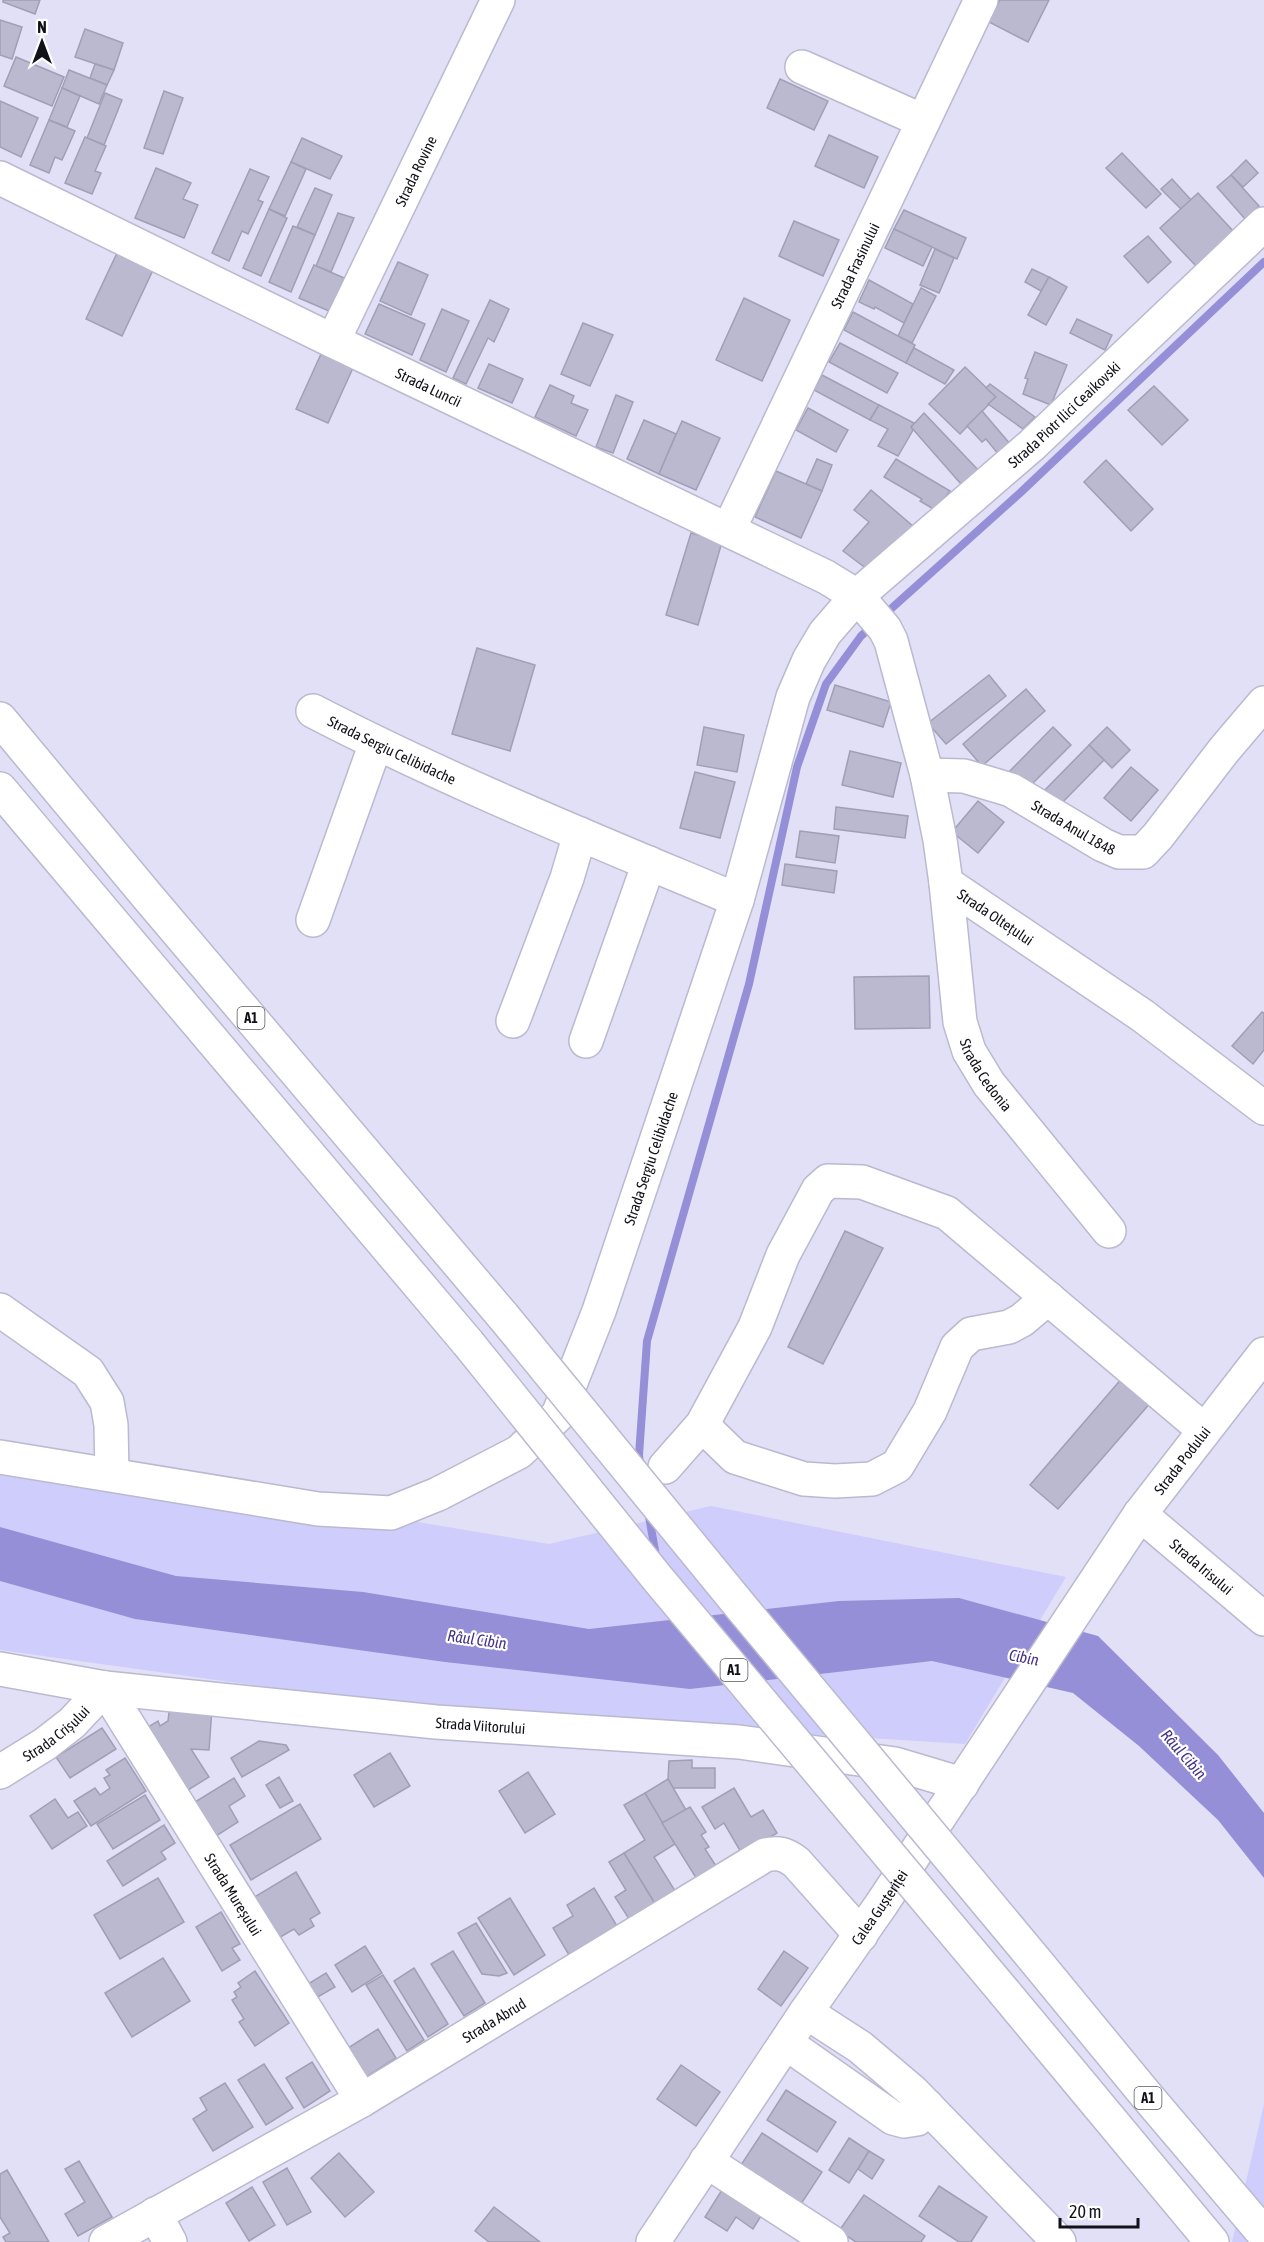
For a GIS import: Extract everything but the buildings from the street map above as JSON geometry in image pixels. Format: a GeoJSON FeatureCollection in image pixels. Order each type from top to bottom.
{"type":"FeatureCollection","features":[{"type":"Feature","properties":{"kind":"main road","name":"Strada Rovine"},"geometry":{"type":"LineString","coordinates":[[333,341],[498,0]]}},
{"type":"Feature","properties":{"kind":"main road","name":"Strada Frasinului"},"geometry":{"type":"LineString","coordinates":[[729,529],[981,0]]}},
{"type":"Feature","properties":{"kind":"main road"},"geometry":{"type":"LineString","coordinates":[[802,67],[923,121]]}},
{"type":"Feature","properties":{"kind":"main road","name":"Strada Luncii"},"geometry":{"type":"LineString","coordinates":[[0,178],[333,341],[729,529],[826,577],[862,601]]}},
{"type":"Feature","properties":{"kind":"main road","name":"Strada Piotr Ilici Ceaikovski"},"geometry":{"type":"LineString","coordinates":[[862,601],[1032,445],[1264,224]]}},
{"type":"Feature","properties":{"kind":"main road","name":"Strada Oltețului"},"geometry":{"type":"LineString","coordinates":[[862,601],[891,640],[927,775],[946,883],[1143,1016],[1264,1108]]}},
{"type":"Feature","properties":{"kind":"main road","name":"Strada Sergiu Celibidache"},"geometry":{"type":"LineString","coordinates":[[112,1474],[318,1509],[391,1513],[438,1494],[519,1452],[558,1415],[599,1311],[737,900],[793,697],[809,660],[825,633],[862,601]]}},
{"type":"Feature","properties":{"kind":"main road","name":"Strada Anul 1848"},"geometry":{"type":"LineString","coordinates":[[927,775],[964,776],[1011,790],[1103,845],[1119,852],[1143,852],[1264,703]]}},
{"type":"Feature","properties":{"kind":"main road","name":"Strada Sergiu Celibidache"},"geometry":{"type":"LineString","coordinates":[[313,711],[376,744],[737,900]]}},
{"type":"Feature","properties":{"kind":"main road","name":"A1"},"geometry":{"type":"LineString","coordinates":[[0,719],[140,889],[503,1316],[729,1592],[1264,2234]]}},
{"type":"Feature","properties":{"kind":"main road"},"geometry":{"type":"LineString","coordinates":[[313,920],[376,744]]}},
{"type":"Feature","properties":{"kind":"main road","name":"A1"},"geometry":{"type":"LineString","coordinates":[[0,789],[127,942],[396,1256],[658,1579],[1212,2242]]}},
{"type":"Feature","properties":{"kind":"main road"},"geometry":{"type":"LineString","coordinates":[[513,1021],[567,878],[580,834]]}},
{"type":"Feature","properties":{"kind":"main road"},"geometry":{"type":"LineString","coordinates":[[586,1041],[649,863]]}},
{"type":"Feature","properties":{"kind":"main road","name":"Strada Cedonia"},"geometry":{"type":"LineString","coordinates":[[946,883],[955,988],[960,1022],[969,1051],[989,1084],[1109,1231]]}},
{"type":"Feature","properties":{"kind":"main road"},"geometry":{"type":"LineString","coordinates":[[665,1467],[702,1425],[755,1326],[783,1255],[818,1190],[828,1181],[862,1182],[947,1213],[1204,1430]]}},
{"type":"Feature","properties":{"kind":"main road"},"geometry":{"type":"LineString","coordinates":[[702,1425],[735,1457],[766,1467],[804,1479],[836,1481],[872,1479],[897,1466],[930,1411],[957,1347],[971,1334],[1009,1327],[1022,1320],[1048,1298]]}},
{"type":"Feature","properties":{"kind":"main road"},"geometry":{"type":"LineString","coordinates":[[0,1310],[88,1372],[106,1402],[111,1425],[112,1474],[0,1457]]}},
{"type":"Feature","properties":{"kind":"main road","name":"Strada Podului"},"geometry":{"type":"LineString","coordinates":[[1103,1571],[1140,1514],[1264,1354]]}},
{"type":"Feature","properties":{"kind":"main road","name":"Strada Irisului"},"geometry":{"type":"LineString","coordinates":[[1140,1514],[1264,1619]]}},
{"type":"Feature","properties":{"kind":"main road","name":"Calea Gușteriței"},"geometry":{"type":"LineString","coordinates":[[653,2242],[1103,1571]]}},
{"type":"Feature","properties":{"kind":"main road","name":"Strada Viitorului"},"geometry":{"type":"LineString","coordinates":[[0,1669],[105,1688],[436,1722],[739,1742],[895,1764],[970,1771]]}},
{"type":"Feature","properties":{"kind":"main road","name":"Strada Crișului"},"geometry":{"type":"LineString","coordinates":[[0,1772],[45,1744],[72,1723],[105,1688]]}},
{"type":"Feature","properties":{"kind":"main road","name":"Strada Mureșului"},"geometry":{"type":"LineString","coordinates":[[105,1688],[362,2100]]}},
{"type":"Feature","properties":{"kind":"main road","name":"Strada Abrud"},"geometry":{"type":"LineString","coordinates":[[106,2242],[163,2228],[362,2100],[765,1855],[776,1852],[796,1862],[861,1935]]}},
{"type":"Feature","properties":{"kind":"main road"},"geometry":{"type":"LineString","coordinates":[[806,2012],[860,2047],[927,2106],[1059,2242]]}},
{"type":"Feature","properties":{"kind":"main road"},"geometry":{"type":"LineString","coordinates":[[786,2043],[893,2118],[904,2121],[917,2119],[927,2106]]}},
{"type":"Feature","properties":{"kind":"main road"},"geometry":{"type":"LineString","coordinates":[[706,2161],[831,2242]]}},
{"type":"Feature","properties":{"kind":"shaded area"},"geometry":{"type":"Polygon","coordinates":[[[0,1455],[155,1478],[549,1544],[711,1506],[1066,1577],[965,1744],[441,1711],[0,1650],[0,1455]]]}},
{"type":"Feature","properties":{"kind":"shaded area"},"geometry":{"type":"Polygon","coordinates":[[[1264,2104],[1264,2242],[1232,2242],[1264,2104]]]}},
{"type":"Feature","properties":{"kind":"water"},"geometry":{"type":"Polygon","coordinates":[[[0,1527],[176,1576],[363,1592],[589,1629],[839,1601],[959,1598],[1098,1636],[1218,1755],[1264,1813],[1264,1878],[1218,1820],[1139,1746],[1073,1693],[932,1661],[690,1689],[445,1662],[135,1619],[0,1581],[0,1527]]]}},
{"type":"Feature","properties":{"kind":"waterway"},"geometry":{"type":"LineString","coordinates":[[883,616],[1020,493],[1264,262]]}},
{"type":"Feature","properties":{"kind":"waterway"},"geometry":{"type":"LineString","coordinates":[[640,1464],[647,1341],[749,984],[797,767],[826,684],[861,636],[872,626]]}},
{"type":"Feature","properties":{"kind":"waterway"},"geometry":{"type":"LineString","coordinates":[[648,1511],[656,1556]]}},
{"type":"Feature","properties":{"kind":"water label","name":"Râul Cibin"},"geometry":{"type":"Point","coordinates":[477,1639]}},
{"type":"Feature","properties":{"kind":"water label","name":"Cibin"},"geometry":{"type":"Point","coordinates":[1024,1657]}},
{"type":"Feature","properties":{"kind":"water label","name":"Râul Cibin"},"geometry":{"type":"Point","coordinates":[1184,1754]}}]}
